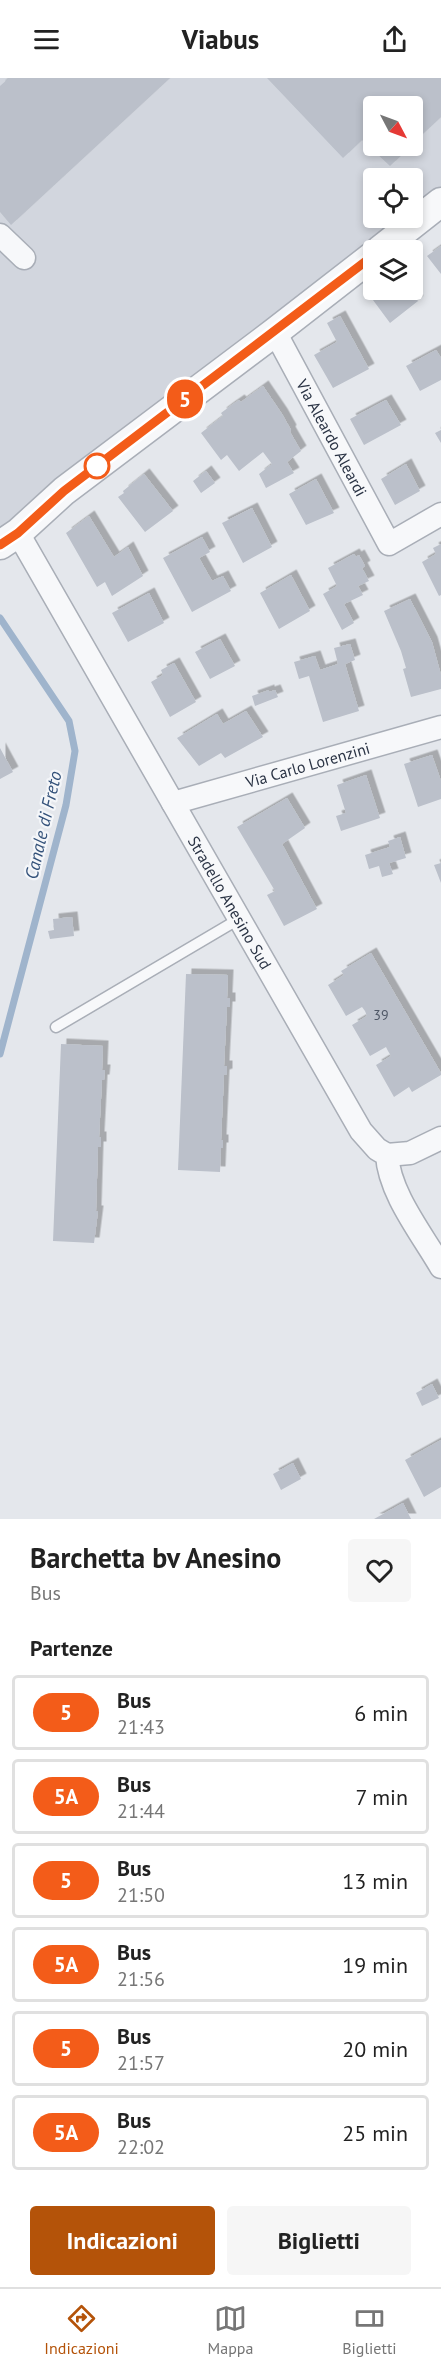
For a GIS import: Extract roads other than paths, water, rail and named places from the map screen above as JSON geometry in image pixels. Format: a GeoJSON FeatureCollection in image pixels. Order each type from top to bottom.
{"type":"FeatureCollection","features":[{"type":"Feature","properties":{"kind":"street"},"geometry":{"type":"LineString","coordinates":[[393,240],[441,202]]}},
{"type":"Feature","properties":{"kind":"street"},"geometry":{"type":"LineString","coordinates":[[0,235],[24,258]]}},
{"type":"Feature","properties":{"kind":"street"},"geometry":{"type":"LineString","coordinates":[[9,539],[64,491],[363,264]]}},
{"type":"Feature","properties":{"kind":"street","name":"Via Aleardo Aleardi"},"geometry":{"type":"LineString","coordinates":[[275,332],[388,544],[441,514]]}},
{"type":"Feature","properties":{"kind":"street","name":"Stradello Anesino Sud"},"geometry":{"type":"LineString","coordinates":[[9,539],[173,803],[361,1131],[377,1149],[387,1155]]}},
{"type":"Feature","properties":{"kind":"street","name":"Via Carlo Lorenzini"},"geometry":{"type":"LineString","coordinates":[[173,803],[441,727]]}},
{"type":"Feature","properties":{"kind":"street"},"geometry":{"type":"LineString","coordinates":[[441,1138],[410,1153],[387,1155],[388,1171],[394,1187],[441,1267]]}},
{"type":"Feature","properties":{"kind":"lane"},"geometry":{"type":"LineString","coordinates":[[56,1027],[239,919]]}},
{"type":"Feature","properties":{"kind":"waterway","name":"Canale di Freto"},"geometry":{"type":"LineString","coordinates":[[0,618],[69,721],[75,751],[66,805],[0,1054]]}}]}
